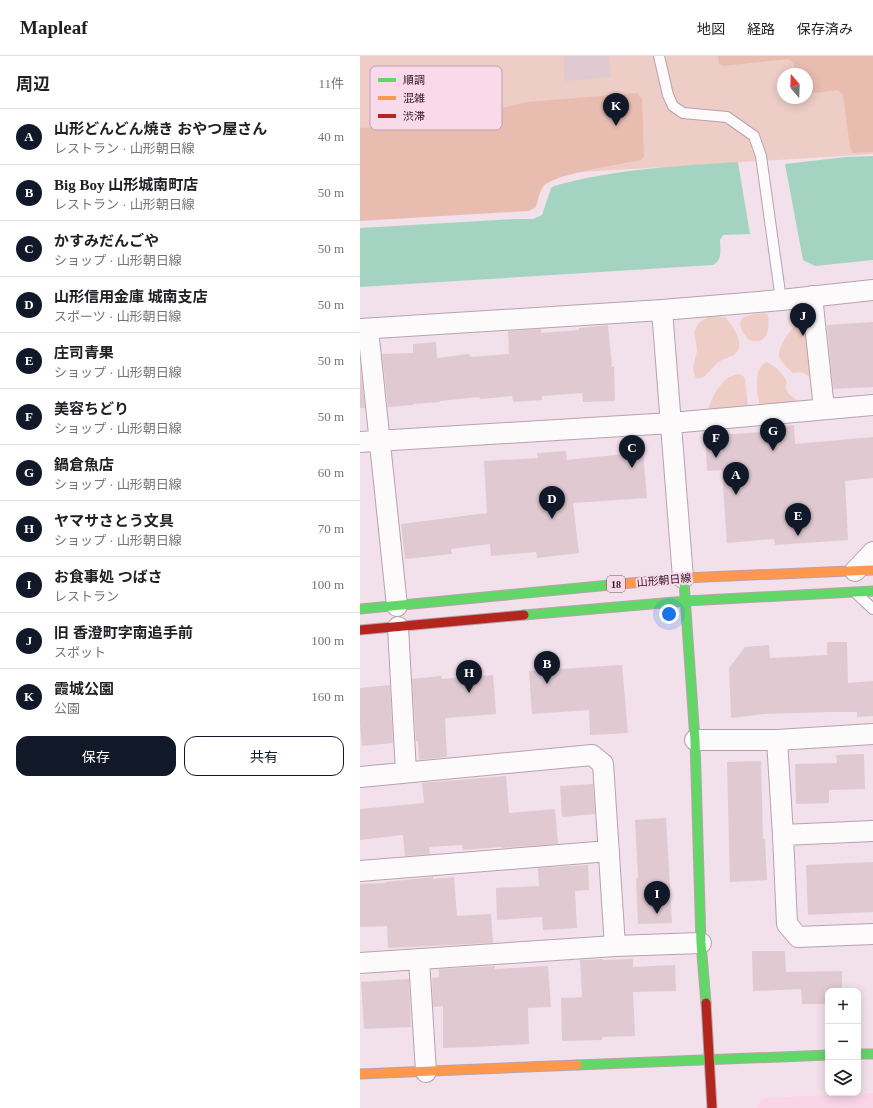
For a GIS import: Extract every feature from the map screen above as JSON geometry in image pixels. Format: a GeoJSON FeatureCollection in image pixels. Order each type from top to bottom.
{"type":"FeatureCollection","features":[{"type":"Feature","properties":{"kind":"street"},"geometry":{"type":"LineString","coordinates":[[397,606],[380,441],[364,329],[662,310],[781,300],[873,290]]}},
{"type":"Feature","properties":{"kind":"street"},"geometry":{"type":"LineString","coordinates":[[812,296],[824,409]]}},
{"type":"Feature","properties":{"kind":"street"},"geometry":{"type":"LineString","coordinates":[[662,310],[686,601],[695,740],[701,944],[710,1059],[712,1108]]}},
{"type":"Feature","properties":{"kind":"street"},"geometry":{"type":"LineString","coordinates":[[360,442],[671,423],[873,405]]}},
{"type":"Feature","properties":{"kind":"street"},"geometry":{"type":"LineString","coordinates":[[864,570],[873,552]]}},
{"type":"Feature","properties":{"kind":"street","name":"山形朝日線"},"geometry":{"type":"LineString","coordinates":[[360,609],[683,578],[864,570]]}},
{"type":"Feature","properties":{"kind":"street","name":"山形朝日線"},"geometry":{"type":"LineString","coordinates":[[360,630],[686,601],[873,591]]}},
{"type":"Feature","properties":{"kind":"street"},"geometry":{"type":"LineString","coordinates":[[398,627],[406,772]]}},
{"type":"Feature","properties":{"kind":"street"},"geometry":{"type":"LineString","coordinates":[[695,740],[777,740],[873,734]]}},
{"type":"Feature","properties":{"kind":"street"},"geometry":{"type":"LineString","coordinates":[[777,740],[787,924],[798,937],[873,934]]}},
{"type":"Feature","properties":{"kind":"street"},"geometry":{"type":"LineString","coordinates":[[360,777],[592,755],[604,764],[615,946]]}},
{"type":"Feature","properties":{"kind":"street"},"geometry":{"type":"LineString","coordinates":[[783,836],[873,831]]}},
{"type":"Feature","properties":{"kind":"street"},"geometry":{"type":"LineString","coordinates":[[360,871],[609,852]]}},
{"type":"Feature","properties":{"kind":"street"},"geometry":{"type":"LineString","coordinates":[[360,963],[615,946],[701,944]]}},
{"type":"Feature","properties":{"kind":"street"},"geometry":{"type":"LineString","coordinates":[[419,959],[426,1072]]}},
{"type":"Feature","properties":{"kind":"street"},"geometry":{"type":"LineString","coordinates":[[861,1054],[873,1054]]}},
{"type":"Feature","properties":{"kind":"street"},"geometry":{"type":"LineString","coordinates":[[360,1074],[825,1055]]}},
{"type":"Feature","properties":{"kind":"lane"},"geometry":{"type":"LineString","coordinates":[[659,56],[668,95],[673,106],[683,113],[727,117],[754,136],[761,156],[781,300]]}},
{"type":"Feature","properties":{"kind":"lane"},"geometry":{"type":"LineString","coordinates":[[854,591],[873,609]]}},
{"type":"Feature","properties":{"kind":"shaded area"},"geometry":{"type":"Polygon","coordinates":[[[360,56],[873,56],[873,154],[551,174],[360,220],[360,56]]]}},
{"type":"Feature","properties":{"kind":"shaded area"},"geometry":{"type":"Polygon","coordinates":[[[718,56],[873,56],[873,152],[853,153],[850,147],[843,95],[838,90],[813,93],[813,68],[794,68],[794,64],[788,59],[723,66],[719,64],[718,56]]]}},
{"type":"Feature","properties":{"kind":"shaded area"},"geometry":{"type":"Polygon","coordinates":[[[637,93],[642,99],[644,157],[641,160],[573,174],[549,182],[543,187],[536,207],[529,211],[360,221],[360,128],[370,127],[370,130],[502,130],[502,108],[527,102],[637,93]]]}},
{"type":"Feature","properties":{"kind":"shaded area"},"geometry":{"type":"Polygon","coordinates":[[[873,156],[873,260],[815,266],[803,260],[785,164],[846,157],[873,156]]]}},
{"type":"Feature","properties":{"kind":"shaded area"},"geometry":{"type":"Polygon","coordinates":[[[738,162],[750,234],[723,235],[720,240],[720,257],[713,265],[360,287],[360,228],[533,219],[542,215],[551,188],[554,186],[577,180],[645,169],[738,162]]]}},
{"type":"Feature","properties":{"kind":"shaded area"},"geometry":{"type":"Polygon","coordinates":[[[764,313],[768,315],[768,331],[766,336],[759,341],[748,339],[743,332],[740,322],[742,319],[751,315],[764,313]]]}},
{"type":"Feature","properties":{"kind":"shaded area"},"geometry":{"type":"Polygon","coordinates":[[[711,316],[725,317],[732,325],[739,341],[738,351],[734,355],[714,365],[705,376],[696,378],[693,371],[697,350],[695,330],[700,322],[711,316]]]}},
{"type":"Feature","properties":{"kind":"shaded area"},"geometry":{"type":"Polygon","coordinates":[[[803,319],[810,377],[802,372],[793,373],[781,361],[779,354],[786,337],[803,319]]]}},
{"type":"Feature","properties":{"kind":"shaded area"},"geometry":{"type":"Polygon","coordinates":[[[766,362],[775,367],[781,373],[787,382],[787,391],[798,402],[760,406],[757,382],[759,370],[766,362]]]}},
{"type":"Feature","properties":{"kind":"shaded area"},"geometry":{"type":"Polygon","coordinates":[[[738,374],[743,376],[745,379],[748,407],[709,411],[714,394],[720,385],[726,379],[738,374]]]}},
{"type":"Feature","properties":{"kind":"shaded area"},"geometry":{"type":"Polygon","coordinates":[[[873,1093],[873,1108],[757,1108],[764,1098],[825,1095],[861,1096],[861,1094],[873,1093]]]}},
{"type":"Feature","properties":{"kind":"building"},"geometry":{"type":"Polygon","coordinates":[[[563,56],[609,56],[611,77],[565,81],[563,56]]]}},
{"type":"Feature","properties":{"kind":"building"},"geometry":{"type":"Polygon","coordinates":[[[873,322],[873,387],[833,389],[827,325],[873,322]]]}},
{"type":"Feature","properties":{"kind":"building"},"geometry":{"type":"Polygon","coordinates":[[[608,325],[612,367],[614,367],[615,401],[583,402],[582,393],[542,396],[542,400],[513,402],[512,396],[480,399],[479,397],[388,407],[382,354],[413,353],[413,344],[436,342],[437,358],[469,354],[470,357],[509,354],[508,331],[541,329],[541,333],[579,330],[579,328],[608,325]]]}},
{"type":"Feature","properties":{"kind":"building"},"geometry":{"type":"Polygon","coordinates":[[[360,363],[365,408],[360,408],[360,363]]]}},
{"type":"Feature","properties":{"kind":"building"},"geometry":{"type":"Polygon","coordinates":[[[794,425],[795,444],[873,437],[873,478],[845,481],[848,540],[775,545],[774,539],[727,543],[722,470],[707,471],[705,436],[762,432],[762,428],[794,425]]]}},
{"type":"Feature","properties":{"kind":"building"},"geometry":{"type":"Polygon","coordinates":[[[566,451],[567,460],[643,452],[647,498],[573,503],[579,553],[537,558],[536,552],[491,556],[490,544],[451,549],[452,554],[405,559],[401,524],[487,513],[484,461],[538,458],[537,453],[566,451]]]}},
{"type":"Feature","properties":{"kind":"building"},"geometry":{"type":"Polygon","coordinates":[[[827,642],[847,642],[848,683],[873,681],[873,716],[857,717],[857,712],[830,712],[764,714],[731,718],[729,668],[745,647],[769,645],[770,658],[827,655],[827,642]]]}},
{"type":"Feature","properties":{"kind":"building"},"geometry":{"type":"Polygon","coordinates":[[[622,665],[628,733],[590,735],[589,710],[532,714],[529,671],[622,665]]]}},
{"type":"Feature","properties":{"kind":"building"},"geometry":{"type":"Polygon","coordinates":[[[493,675],[496,714],[445,718],[447,757],[419,760],[418,741],[416,741],[412,679],[441,676],[442,679],[493,675]]]}},
{"type":"Feature","properties":{"kind":"building"},"geometry":{"type":"Polygon","coordinates":[[[390,685],[393,743],[362,746],[360,724],[360,688],[390,685]]]}},
{"type":"Feature","properties":{"kind":"building"},"geometry":{"type":"Polygon","coordinates":[[[864,754],[865,789],[829,790],[829,803],[796,804],[795,764],[837,763],[836,755],[864,754]]]}},
{"type":"Feature","properties":{"kind":"building"},"geometry":{"type":"Polygon","coordinates":[[[761,761],[763,839],[765,839],[767,880],[730,882],[727,762],[761,761]]]}},
{"type":"Feature","properties":{"kind":"building"},"geometry":{"type":"Polygon","coordinates":[[[506,776],[509,813],[555,809],[558,844],[463,850],[462,845],[429,847],[430,854],[405,856],[403,835],[360,840],[360,809],[424,803],[422,783],[506,776]]]}},
{"type":"Feature","properties":{"kind":"building"},"geometry":{"type":"Polygon","coordinates":[[[593,784],[595,814],[562,817],[560,786],[593,784]]]}},
{"type":"Feature","properties":{"kind":"building"},"geometry":{"type":"Polygon","coordinates":[[[666,818],[672,923],[638,924],[636,878],[638,878],[635,820],[666,818]]]}},
{"type":"Feature","properties":{"kind":"building"},"geometry":{"type":"Polygon","coordinates":[[[873,862],[873,912],[808,915],[806,865],[873,862]]]}},
{"type":"Feature","properties":{"kind":"building"},"geometry":{"type":"Polygon","coordinates":[[[588,865],[589,890],[575,891],[577,928],[543,930],[542,917],[497,920],[496,888],[539,886],[538,868],[588,865]]]}},
{"type":"Feature","properties":{"kind":"building"},"geometry":{"type":"Polygon","coordinates":[[[433,877],[433,879],[454,877],[457,916],[491,914],[493,943],[388,948],[387,926],[360,927],[360,884],[385,883],[433,877]]]}},
{"type":"Feature","properties":{"kind":"building"},"geometry":{"type":"Polygon","coordinates":[[[752,951],[785,951],[786,972],[842,971],[842,988],[825,988],[825,1004],[802,1004],[801,989],[753,991],[752,951]]]}},
{"type":"Feature","properties":{"kind":"building"},"geometry":{"type":"Polygon","coordinates":[[[633,959],[633,967],[675,965],[676,991],[633,992],[635,1036],[602,1037],[602,1040],[562,1041],[561,998],[582,997],[580,960],[633,959]]]}},
{"type":"Feature","properties":{"kind":"building"},"geometry":{"type":"Polygon","coordinates":[[[495,966],[495,969],[548,966],[551,1007],[528,1008],[529,1044],[443,1048],[443,1006],[433,1007],[432,978],[439,977],[439,969],[495,966]]]}},
{"type":"Feature","properties":{"kind":"building"},"geometry":{"type":"Polygon","coordinates":[[[409,979],[411,1027],[364,1029],[361,982],[409,979]]]}},
{"type":"Feature","properties":{"kind":"traffic: fast"},"geometry":{"type":"LineString","coordinates":[[684,582],[695,740],[701,943],[706,1003]]}},
{"type":"Feature","properties":{"kind":"traffic: fast"},"geometry":{"type":"LineString","coordinates":[[360,609],[610,585]]}},
{"type":"Feature","properties":{"kind":"traffic: fast"},"geometry":{"type":"LineString","coordinates":[[524,615],[686,601],[873,591]]}},
{"type":"Feature","properties":{"kind":"traffic: fast"},"geometry":{"type":"LineString","coordinates":[[861,1054],[873,1054]]}},
{"type":"Feature","properties":{"kind":"traffic: fast"},"geometry":{"type":"LineString","coordinates":[[577,1065],[825,1055]]}},
{"type":"Feature","properties":{"kind":"traffic: slow"},"geometry":{"type":"LineString","coordinates":[[610,585],[683,578],[873,570]]}},
{"type":"Feature","properties":{"kind":"traffic: slow"},"geometry":{"type":"LineString","coordinates":[[360,1074],[577,1065]]}},
{"type":"Feature","properties":{"kind":"traffic: jam"},"geometry":{"type":"LineString","coordinates":[[360,630],[524,615]]}},
{"type":"Feature","properties":{"kind":"traffic: jam"},"geometry":{"type":"LineString","coordinates":[[706,1003],[712,1108]]}},
{"type":"Feature","properties":{"kind":"place","name":"霞城公園"},"geometry":{"type":"Point","coordinates":[616,126]}},
{"type":"Feature","properties":{"kind":"place","name":"旧 香澄町字南追手前"},"geometry":{"type":"Point","coordinates":[803,336]}},
{"type":"Feature","properties":{"kind":"place","name":"鍋倉魚店"},"geometry":{"type":"Point","coordinates":[773,451]}},
{"type":"Feature","properties":{"kind":"place","name":"美容ちどり"},"geometry":{"type":"Point","coordinates":[716,458]}},
{"type":"Feature","properties":{"kind":"place","name":"かすみだんごや"},"geometry":{"type":"Point","coordinates":[632,468]}},
{"type":"Feature","properties":{"kind":"place","name":"山形どんどん焼き おやつ屋さん"},"geometry":{"type":"Point","coordinates":[736,495]}},
{"type":"Feature","properties":{"kind":"place","name":"山形信用金庫 城南支店"},"geometry":{"type":"Point","coordinates":[552,519]}},
{"type":"Feature","properties":{"kind":"place","name":"庄司青果"},"geometry":{"type":"Point","coordinates":[798,536]}},
{"type":"Feature","properties":{"kind":"place","name":"Big Boy 山形城南町店"},"geometry":{"type":"Point","coordinates":[547,684]}},
{"type":"Feature","properties":{"kind":"place","name":"ヤマサさとう文具"},"geometry":{"type":"Point","coordinates":[469,693]}},
{"type":"Feature","properties":{"kind":"place","name":"お食事処 つばさ"},"geometry":{"type":"Point","coordinates":[657,914]}}]}
